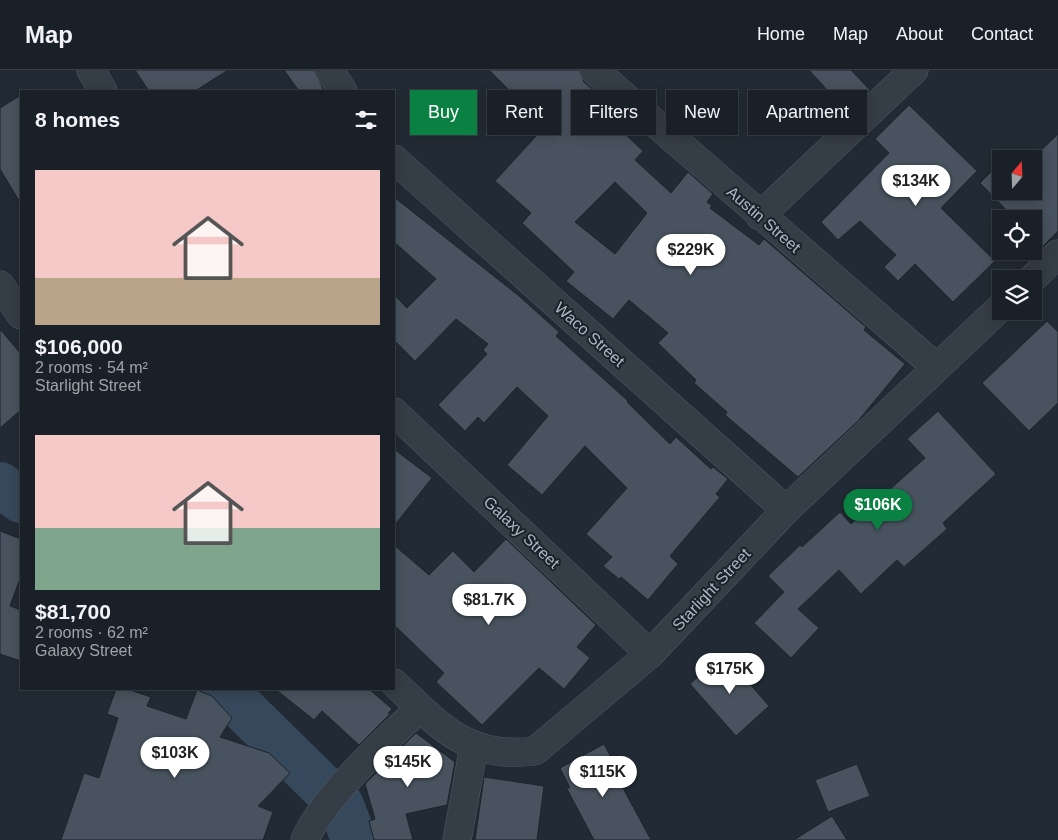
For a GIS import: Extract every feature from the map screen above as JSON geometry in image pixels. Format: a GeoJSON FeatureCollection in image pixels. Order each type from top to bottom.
{"type":"FeatureCollection","features":[{"type":"Feature","properties":{"kind":"street"},"geometry":{"type":"LineString","coordinates":[[91,70],[102,90]]}},
{"type":"Feature","properties":{"kind":"street"},"geometry":{"type":"LineString","coordinates":[[329,70],[342,90]]}},
{"type":"Feature","properties":{"kind":"street","name":"Austin Street"},"geometry":{"type":"LineString","coordinates":[[594,70],[936,367]]}},
{"type":"Feature","properties":{"kind":"street"},"geometry":{"type":"LineString","coordinates":[[760,216],[914,70]]}},
{"type":"Feature","properties":{"kind":"street","name":"Waco Street"},"geometry":{"type":"LineString","coordinates":[[395,159],[786,510]]}},
{"type":"Feature","properties":{"kind":"street"},"geometry":{"type":"LineString","coordinates":[[1041,270],[1058,254]]}},
{"type":"Feature","properties":{"kind":"street"},"geometry":{"type":"LineString","coordinates":[[0,285],[20,314]]}},
{"type":"Feature","properties":{"kind":"street","name":"Starlight Street"},"geometry":{"type":"LineString","coordinates":[[395,684],[438,726],[474,746],[494,752],[518,754],[535,751],[650,654],[786,510],[992,315]]}},
{"type":"Feature","properties":{"kind":"street","name":"Galaxy Street"},"geometry":{"type":"LineString","coordinates":[[395,413],[650,654]]}},
{"type":"Feature","properties":{"kind":"street"},"geometry":{"type":"LineString","coordinates":[[305,840],[335,796],[420,708]]}},
{"type":"Feature","properties":{"kind":"street"},"geometry":{"type":"LineString","coordinates":[[457,840],[474,746]]}},
{"type":"Feature","properties":{"kind":"building"},"geometry":{"type":"Polygon","coordinates":[[[135,70],[228,70],[197,90],[148,90],[135,70]]]}},
{"type":"Feature","properties":{"kind":"building"},"geometry":{"type":"Polygon","coordinates":[[[284,70],[314,70],[324,90],[298,90],[284,70]]]}},
{"type":"Feature","properties":{"kind":"building"},"geometry":{"type":"Polygon","coordinates":[[[489,70],[579,70],[584,82],[593,90],[571,90],[571,135],[626,135],[643,151],[635,160],[671,193],[688,172],[713,194],[707,202],[712,206],[710,208],[759,245],[764,239],[866,327],[864,330],[905,364],[858,421],[798,477],[725,415],[727,412],[694,383],[696,380],[658,343],[668,333],[629,300],[613,319],[566,281],[574,272],[522,223],[531,213],[495,181],[536,136],[535,135],[561,135],[561,90],[509,90],[489,70]],[[615,182],[575,222],[615,254],[647,213],[615,182]]]}},
{"type":"Feature","properties":{"kind":"building"},"geometry":{"type":"Polygon","coordinates":[[[809,70],[851,70],[870,90],[867,93],[867,90],[827,90],[809,70]]]}},
{"type":"Feature","properties":{"kind":"building"},"geometry":{"type":"Polygon","coordinates":[[[20,96],[20,202],[0,169],[0,108],[20,96]]]}},
{"type":"Feature","properties":{"kind":"building"},"geometry":{"type":"Polygon","coordinates":[[[909,105],[977,171],[941,208],[995,261],[953,302],[915,264],[898,281],[884,267],[896,255],[860,221],[838,240],[821,222],[889,153],[875,139],[909,105]]]}},
{"type":"Feature","properties":{"kind":"building"},"geometry":{"type":"Polygon","coordinates":[[[1058,134],[1058,231],[1042,247],[1042,210],[1006,210],[997,200],[1042,200],[1041,150],[1058,134]]]}},
{"type":"Feature","properties":{"kind":"building"},"geometry":{"type":"Polygon","coordinates":[[[992,171],[992,195],[980,183],[992,171]]]}},
{"type":"Feature","properties":{"kind":"building"},"geometry":{"type":"Polygon","coordinates":[[[395,198],[519,296],[559,332],[556,336],[628,401],[670,444],[676,437],[711,469],[713,467],[728,479],[716,494],[720,497],[670,556],[678,564],[648,600],[621,577],[619,579],[603,566],[612,557],[586,534],[627,488],[585,446],[542,495],[507,465],[548,416],[517,387],[484,423],[478,417],[465,431],[438,405],[487,354],[483,350],[488,344],[456,319],[415,361],[395,341],[395,296],[407,308],[436,279],[395,243],[395,198]]]}},
{"type":"Feature","properties":{"kind":"building"},"geometry":{"type":"Polygon","coordinates":[[[1047,321],[1058,332],[1058,403],[1029,431],[982,383],[1047,321]]]}},
{"type":"Feature","properties":{"kind":"building"},"geometry":{"type":"Polygon","coordinates":[[[0,329],[20,353],[20,411],[0,428],[0,329]]]}},
{"type":"Feature","properties":{"kind":"building"},"geometry":{"type":"Polygon","coordinates":[[[938,411],[996,474],[943,523],[947,529],[904,567],[897,560],[861,594],[839,570],[798,609],[819,628],[791,658],[754,623],[784,592],[768,576],[800,545],[802,547],[840,512],[851,524],[925,458],[907,439],[938,411]]]}},
{"type":"Feature","properties":{"kind":"building"},"geometry":{"type":"Polygon","coordinates":[[[395,450],[432,478],[395,525],[395,450]]]}},
{"type":"Feature","properties":{"kind":"building"},"geometry":{"type":"Polygon","coordinates":[[[0,531],[20,539],[20,579],[10,606],[20,610],[20,661],[0,654],[0,531]]]}},
{"type":"Feature","properties":{"kind":"building"},"geometry":{"type":"Polygon","coordinates":[[[506,539],[596,625],[577,647],[590,658],[564,689],[539,668],[482,725],[436,682],[444,673],[395,626],[395,546],[429,575],[453,551],[474,572],[506,539]]]}},
{"type":"Feature","properties":{"kind":"building"},"geometry":{"type":"Polygon","coordinates":[[[724,654],[769,706],[736,736],[690,684],[724,654]]]}},
{"type":"Feature","properties":{"kind":"building"},"geometry":{"type":"Polygon","coordinates":[[[116,690],[130,690],[151,697],[147,706],[186,719],[197,690],[212,696],[232,718],[220,737],[269,753],[290,773],[258,806],[273,812],[263,840],[61,840],[84,773],[99,778],[118,718],[107,714],[116,690]]]}},
{"type":"Feature","properties":{"kind":"building"},"geometry":{"type":"Polygon","coordinates":[[[276,690],[370,690],[392,709],[388,713],[390,714],[359,745],[322,711],[314,720],[276,690]]]}},
{"type":"Feature","properties":{"kind":"building"},"geometry":{"type":"Polygon","coordinates":[[[416,733],[455,762],[447,805],[406,814],[413,840],[374,840],[369,821],[375,819],[365,784],[378,771],[385,768],[382,766],[416,733]]]}},
{"type":"Feature","properties":{"kind":"building"},"geometry":{"type":"Polygon","coordinates":[[[604,744],[626,786],[623,788],[651,840],[594,840],[566,787],[570,788],[560,768],[604,744]]]}},
{"type":"Feature","properties":{"kind":"building"},"geometry":{"type":"Polygon","coordinates":[[[857,764],[870,796],[828,812],[815,780],[857,764]]]}},
{"type":"Feature","properties":{"kind":"building"},"geometry":{"type":"Polygon","coordinates":[[[484,777],[544,786],[537,840],[475,840],[484,777]]]}},
{"type":"Feature","properties":{"kind":"building"},"geometry":{"type":"Polygon","coordinates":[[[832,816],[847,840],[794,840],[832,816]]]}},
{"type":"Feature","properties":{"kind":"waterway"},"geometry":{"type":"LineString","coordinates":[[0,485],[20,499]]}},
{"type":"Feature","properties":{"kind":"waterway"},"geometry":{"type":"LineString","coordinates":[[224,690],[341,805],[354,840]]}}]}
